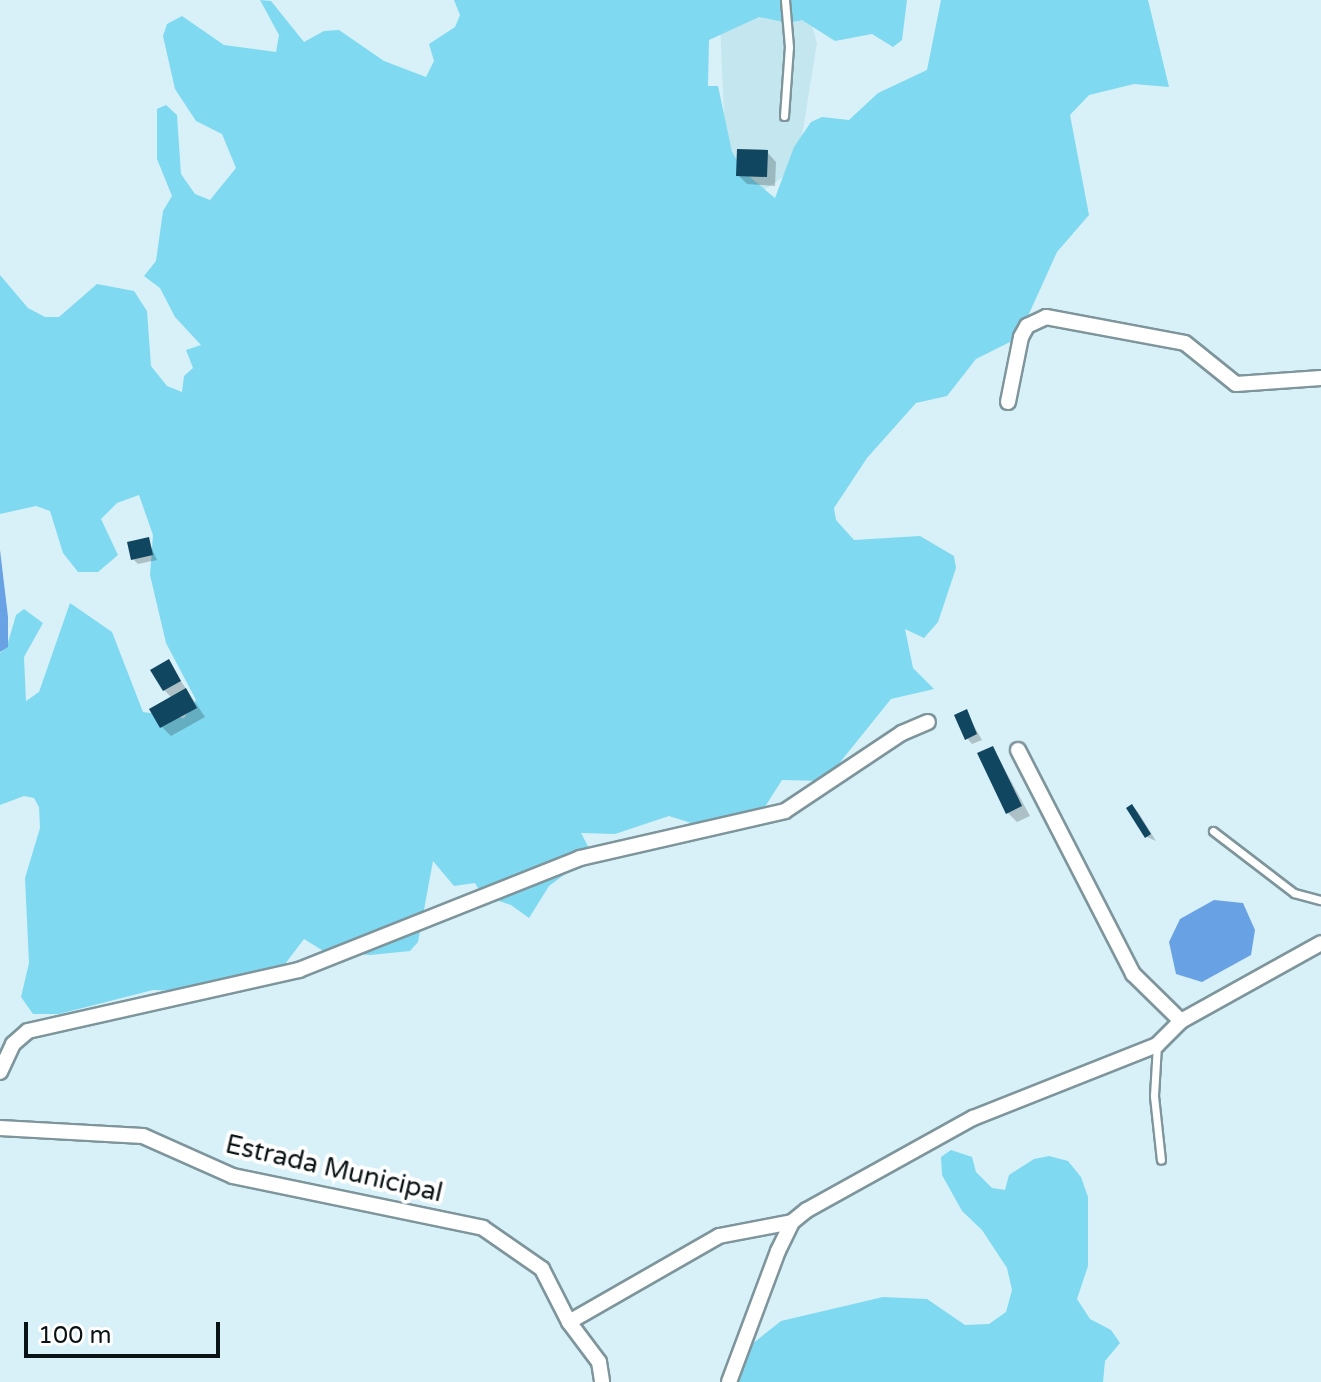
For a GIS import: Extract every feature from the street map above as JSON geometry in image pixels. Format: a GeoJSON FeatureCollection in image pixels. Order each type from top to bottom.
{"type":"FeatureCollection","features":[{"type":"Feature","properties":{"kind":"street"},"geometry":{"type":"LineString","coordinates":[[1008,402],[1021,337],[1027,326],[1046,317],[1185,343],[1236,384],[1321,378]]}},
{"type":"Feature","properties":{"kind":"street"},"geometry":{"type":"LineString","coordinates":[[0,1072],[13,1044],[28,1031],[299,970],[580,858],[785,811],[902,733],[928,722]]}},
{"type":"Feature","properties":{"kind":"street"},"geometry":{"type":"LineString","coordinates":[[1018,750],[1133,974],[1181,1021]]}},
{"type":"Feature","properties":{"kind":"street"},"geometry":{"type":"LineString","coordinates":[[569,1322],[719,1236],[792,1222],[837,1190],[973,1118],[1157,1045],[1181,1021],[1321,943]]}},
{"type":"Feature","properties":{"kind":"street","name":"Estrada Municipal"},"geometry":{"type":"LineString","coordinates":[[0,1128],[143,1136],[233,1176],[483,1228],[542,1269],[569,1322],[599,1362],[602,1382]]}},
{"type":"Feature","properties":{"kind":"street"},"geometry":{"type":"LineString","coordinates":[[729,1382],[792,1222]]}},
{"type":"Feature","properties":{"kind":"lane"},"geometry":{"type":"LineString","coordinates":[[784,116],[789,47],[785,0]]}},
{"type":"Feature","properties":{"kind":"lane"},"geometry":{"type":"LineString","coordinates":[[1213,831],[1294,893],[1321,900]]}},
{"type":"Feature","properties":{"kind":"lane"},"geometry":{"type":"LineString","coordinates":[[1157,1045],[1154,1096],[1161,1160]]}},
{"type":"Feature","properties":{"kind":"shaded area"},"geometry":{"type":"Polygon","coordinates":[[[260,0],[271,1],[304,42],[324,31],[339,30],[384,61],[426,77],[434,61],[429,44],[455,27],[460,15],[454,0],[907,0],[902,40],[893,47],[872,34],[835,41],[802,20],[789,23],[759,17],[709,40],[708,86],[718,86],[732,152],[745,173],[775,198],[794,147],[811,122],[822,117],[849,120],[878,93],[927,70],[941,0],[1148,0],[1169,87],[1134,84],[1089,95],[1070,115],[1089,215],[1057,252],[1018,338],[976,359],[947,396],[916,403],[867,458],[834,508],[836,520],[854,540],[920,536],[954,556],[956,568],[938,622],[924,638],[905,629],[913,668],[934,689],[891,699],[825,781],[782,780],[761,813],[707,828],[669,816],[615,834],[581,833],[592,854],[549,886],[529,918],[511,905],[482,895],[475,883],[454,886],[433,861],[418,942],[410,951],[370,955],[325,952],[304,939],[285,964],[205,992],[153,990],[59,1014],[33,1014],[21,997],[29,963],[25,878],[40,828],[39,807],[34,798],[24,796],[0,805],[0,653],[7,646],[16,615],[24,609],[43,623],[24,657],[26,701],[39,692],[70,603],[112,632],[143,712],[184,718],[196,700],[166,643],[150,575],[153,535],[139,495],[117,503],[101,519],[118,555],[98,572],[78,572],[63,553],[50,511],[36,506],[0,514],[0,275],[28,308],[45,317],[59,317],[97,284],[134,291],[147,311],[151,366],[167,386],[182,392],[184,376],[193,368],[186,350],[201,345],[175,317],[160,288],[144,276],[156,261],[163,211],[172,196],[157,159],[157,109],[166,105],[177,115],[181,174],[195,194],[210,200],[236,168],[222,134],[196,121],[175,89],[163,36],[167,24],[182,16],[224,45],[276,52],[279,35],[260,0]]]}},
{"type":"Feature","properties":{"kind":"shaded area"},"geometry":{"type":"Polygon","coordinates":[[[719,0],[805,0],[817,43],[797,167],[759,194],[727,185],[719,0]]]}},
{"type":"Feature","properties":{"kind":"shaded area"},"geometry":{"type":"Polygon","coordinates":[[[0,550],[8,617],[8,647],[0,652],[0,550]]]}},
{"type":"Feature","properties":{"kind":"shaded area"},"geometry":{"type":"Polygon","coordinates":[[[1214,900],[1243,903],[1255,930],[1251,955],[1202,982],[1176,974],[1169,942],[1180,919],[1214,900]]]}},
{"type":"Feature","properties":{"kind":"shaded area"},"geometry":{"type":"Polygon","coordinates":[[[951,1150],[972,1157],[976,1172],[992,1188],[1005,1190],[1009,1175],[1034,1159],[1049,1156],[1068,1161],[1081,1177],[1088,1197],[1088,1266],[1077,1299],[1090,1319],[1111,1330],[1120,1343],[1105,1361],[1103,1382],[734,1382],[742,1352],[781,1321],[883,1297],[927,1299],[965,1325],[989,1324],[1006,1312],[1012,1290],[1007,1268],[982,1230],[962,1211],[942,1175],[941,1157],[951,1150]]]}},
{"type":"Feature","properties":{"kind":"building"},"geometry":{"type":"Polygon","coordinates":[[[737,149],[768,150],[767,177],[736,176],[737,149]]]}},
{"type":"Feature","properties":{"kind":"building"},"geometry":{"type":"Polygon","coordinates":[[[149,537],[153,555],[131,560],[127,542],[149,537]]]}},
{"type":"Feature","properties":{"kind":"building"},"geometry":{"type":"Polygon","coordinates":[[[169,659],[181,681],[163,691],[150,670],[169,659]]]}},
{"type":"Feature","properties":{"kind":"building"},"geometry":{"type":"Polygon","coordinates":[[[186,688],[197,708],[160,728],[149,709],[186,688]]]}},
{"type":"Feature","properties":{"kind":"building"},"geometry":{"type":"Polygon","coordinates":[[[967,709],[977,734],[965,740],[954,715],[967,709]]]}},
{"type":"Feature","properties":{"kind":"building"},"geometry":{"type":"Polygon","coordinates":[[[993,746],[1022,806],[1006,814],[977,753],[993,746]]]}},
{"type":"Feature","properties":{"kind":"building"},"geometry":{"type":"Polygon","coordinates":[[[1132,804],[1151,834],[1145,838],[1126,808],[1132,804]]]}}]}
